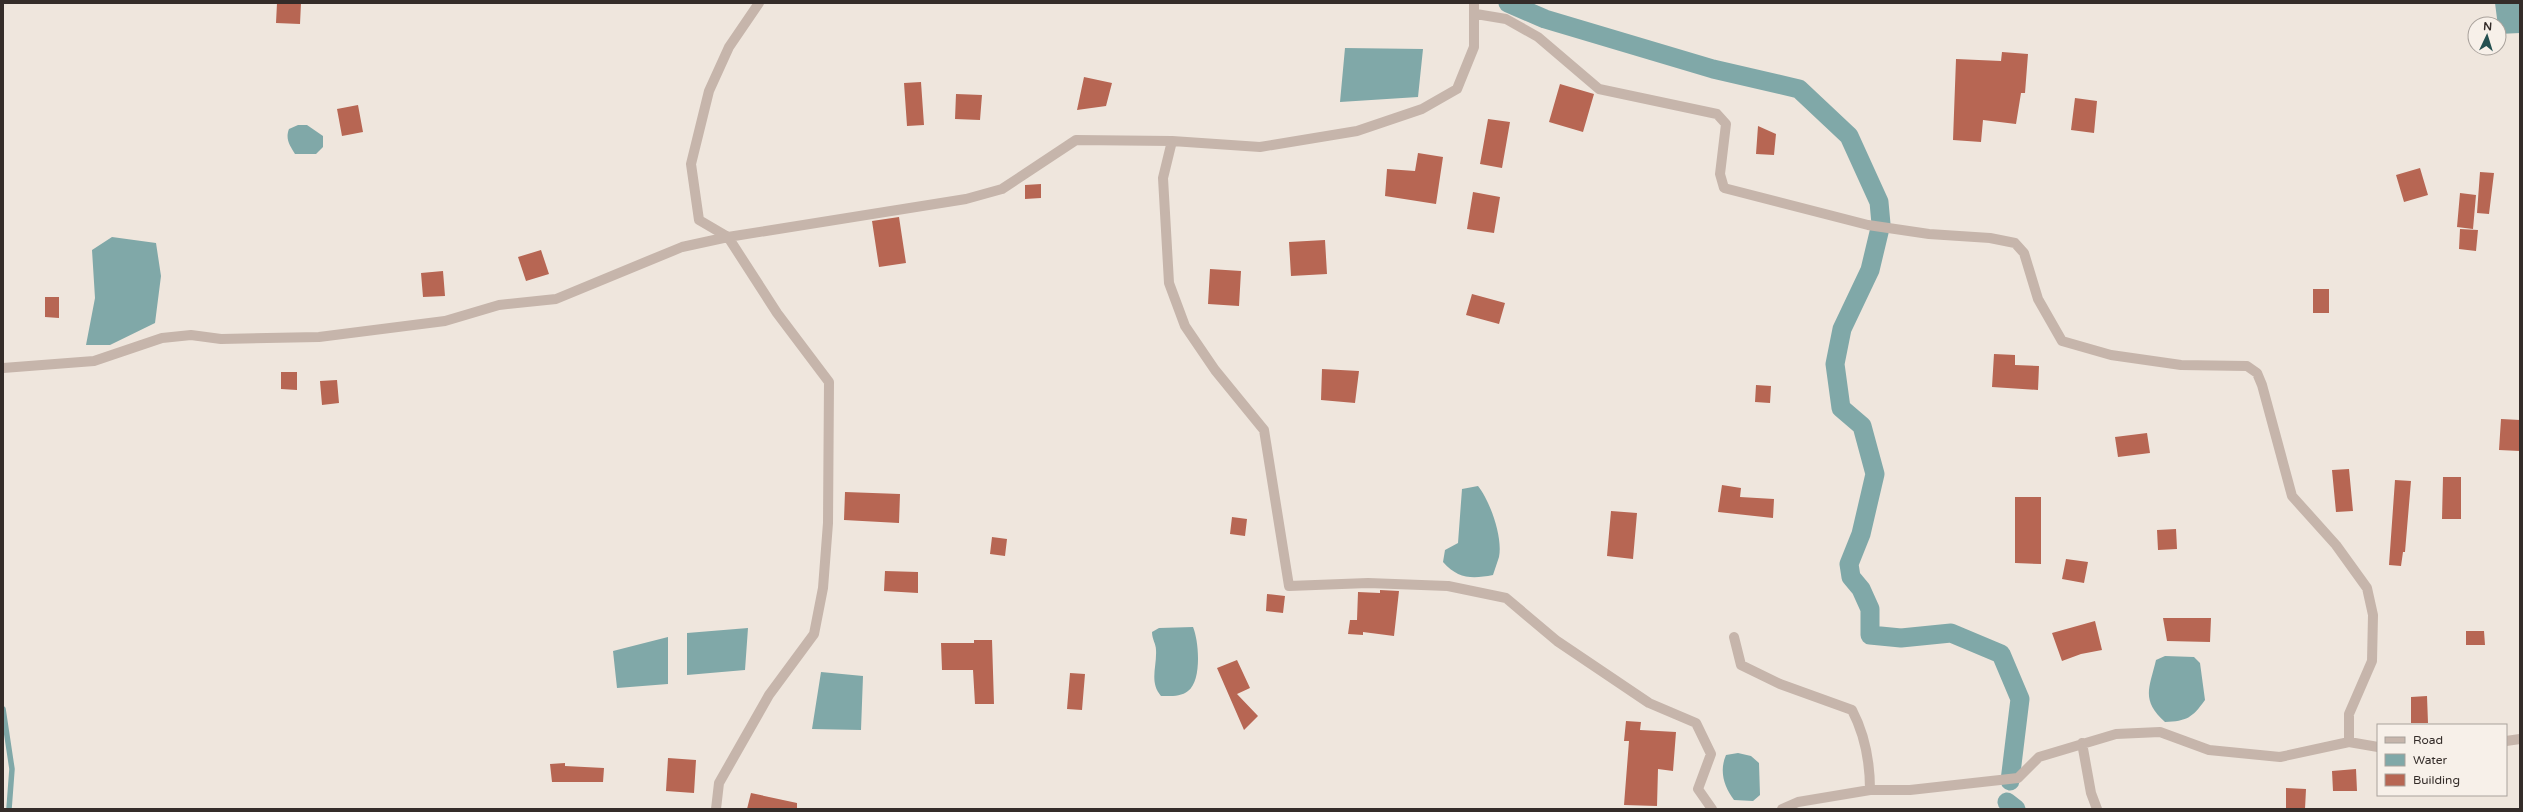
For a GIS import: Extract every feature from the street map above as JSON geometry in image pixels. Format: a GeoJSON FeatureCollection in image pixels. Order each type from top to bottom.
{"type":"FeatureCollection","features":[{"type":"Feature","properties":{"kind":"street"},"geometry":{"type":"LineString","coordinates":[[716,809],[719,783],[769,695],[814,634],[823,588],[828,523],[829,382],[778,313],[728,237],[699,220],[691,164],[709,91],[729,47],[759,3]]}},
{"type":"Feature","properties":{"kind":"street"},"geometry":{"type":"LineString","coordinates":[[3,368],[94,361],[169,338],[191,335],[221,339],[319,338],[445,321],[499,305],[556,299],[682,247],[728,237],[966,199],[995,191],[1076,140],[1172,141],[1260,146],[1357,131],[1422,108],[1457,89],[1474,47],[1476,14],[1474,3]]}},
{"type":"Feature","properties":{"kind":"street"},"geometry":{"type":"LineString","coordinates":[[1476,14],[1506,19],[1538,37],[1599,89],[1717,114],[1726,124],[1720,174],[1724,188],[1868,225],[1929,234],[1990,238],[2015,243],[2024,253],[2038,299],[2062,341],[2111,355],[2181,365],[2247,366],[2257,373],[2292,496],[2336,546],[2367,588],[2373,615],[2372,661],[2349,714],[2349,742]]}},
{"type":"Feature","properties":{"kind":"street"},"geometry":{"type":"LineString","coordinates":[[1172,141],[1163,178],[1169,283],[1185,326],[1215,370],[1264,430],[1289,586],[1368,583],[1448,586],[1506,598],[1557,642],[1649,703],[1696,723],[1711,754],[1698,789],[1712,809]]}},
{"type":"Feature","properties":{"kind":"street"},"geometry":{"type":"LineString","coordinates":[[1734,637],[1741,664],[1780,684],[1852,710],[1861,728],[1870,770],[1870,790]]}},
{"type":"Feature","properties":{"kind":"street"},"geometry":{"type":"LineString","coordinates":[[1782,809],[1798,802],[1870,790],[1910,790],[2018,778],[2039,757],[2116,734],[2160,732],[2209,750],[2280,757],[2349,742],[2377,747]]}},
{"type":"Feature","properties":{"kind":"street"},"geometry":{"type":"LineString","coordinates":[[2507,741],[2520,739]]}},
{"type":"Feature","properties":{"kind":"street"},"geometry":{"type":"LineString","coordinates":[[2082,743],[2091,793],[2097,809]]}},
{"type":"Feature","properties":{"kind":"water"},"geometry":{"type":"Polygon","coordinates":[[[2495,3],[2520,3],[2520,33],[2507,34],[2507,16],[2497,16],[2495,3]]]}},
{"type":"Feature","properties":{"kind":"water"},"geometry":{"type":"Polygon","coordinates":[[[1345,48],[1423,49],[1418,97],[1340,102],[1345,48]]]}},
{"type":"Feature","properties":{"kind":"water"},"geometry":{"type":"Polygon","coordinates":[[[298,125],[307,125],[323,136],[323,147],[316,154],[295,154],[293,151],[289,142],[288,133],[289,129],[298,125]]]}},
{"type":"Feature","properties":{"kind":"water"},"geometry":{"type":"Polygon","coordinates":[[[112,237],[156,243],[161,276],[155,323],[110,345],[86,345],[95,298],[92,250],[112,237]]]}},
{"type":"Feature","properties":{"kind":"water"},"geometry":{"type":"Polygon","coordinates":[[[1478,486],[1491,510],[1497,530],[1500,549],[1493,575],[1472,577],[1460,575],[1454,572],[1443,562],[1445,550],[1458,543],[1462,489],[1478,486]]]}},
{"type":"Feature","properties":{"kind":"water"},"geometry":{"type":"Polygon","coordinates":[[[1193,627],[1198,651],[1196,679],[1185,693],[1175,696],[1161,696],[1157,691],[1154,680],[1156,650],[1152,632],[1159,628],[1193,627]]]}},
{"type":"Feature","properties":{"kind":"water"},"geometry":{"type":"Polygon","coordinates":[[[748,628],[745,670],[687,675],[687,633],[748,628]]]}},
{"type":"Feature","properties":{"kind":"water"},"geometry":{"type":"Polygon","coordinates":[[[668,637],[668,684],[617,688],[613,651],[668,637]]]}},
{"type":"Feature","properties":{"kind":"water"},"geometry":{"type":"Polygon","coordinates":[[[2165,656],[2194,657],[2200,663],[2205,700],[2192,715],[2179,721],[2165,722],[2152,707],[2150,700],[2149,687],[2156,660],[2165,656]]]}},
{"type":"Feature","properties":{"kind":"water"},"geometry":{"type":"Polygon","coordinates":[[[821,672],[863,676],[861,730],[812,729],[821,672]]]}},
{"type":"Feature","properties":{"kind":"water"},"geometry":{"type":"Polygon","coordinates":[[[1738,753],[1751,756],[1759,763],[1760,795],[1753,801],[1734,800],[1725,784],[1723,767],[1726,755],[1738,753]]]}},
{"type":"Feature","properties":{"kind":"building"},"geometry":{"type":"Polygon","coordinates":[[[277,3],[301,3],[300,24],[276,23],[277,3]]]}},
{"type":"Feature","properties":{"kind":"building"},"geometry":{"type":"Polygon","coordinates":[[[2002,52],[2028,54],[2025,93],[2021,93],[2016,124],[1983,120],[1981,142],[1953,140],[1956,59],[2001,61],[2002,52]]]}},
{"type":"Feature","properties":{"kind":"building"},"geometry":{"type":"Polygon","coordinates":[[[1084,77],[1112,83],[1106,106],[1077,110],[1084,77]]]}},
{"type":"Feature","properties":{"kind":"building"},"geometry":{"type":"Polygon","coordinates":[[[921,82],[924,125],[907,126],[904,83],[921,82]]]}},
{"type":"Feature","properties":{"kind":"building"},"geometry":{"type":"Polygon","coordinates":[[[1560,84],[1594,94],[1583,132],[1549,122],[1560,84]]]}},
{"type":"Feature","properties":{"kind":"building"},"geometry":{"type":"Polygon","coordinates":[[[956,94],[982,95],[980,120],[955,119],[956,94]]]}},
{"type":"Feature","properties":{"kind":"building"},"geometry":{"type":"Polygon","coordinates":[[[2075,98],[2097,101],[2094,133],[2071,130],[2075,98]]]}},
{"type":"Feature","properties":{"kind":"building"},"geometry":{"type":"Polygon","coordinates":[[[358,105],[363,132],[342,136],[337,109],[358,105]]]}},
{"type":"Feature","properties":{"kind":"building"},"geometry":{"type":"Polygon","coordinates":[[[1488,119],[1510,122],[1502,168],[1480,164],[1488,119]]]}},
{"type":"Feature","properties":{"kind":"building"},"geometry":{"type":"Polygon","coordinates":[[[1758,126],[1776,134],[1774,155],[1756,154],[1758,126]]]}},
{"type":"Feature","properties":{"kind":"building"},"geometry":{"type":"Polygon","coordinates":[[[1418,153],[1443,157],[1436,204],[1385,196],[1387,169],[1415,171],[1418,153]]]}},
{"type":"Feature","properties":{"kind":"building"},"geometry":{"type":"Polygon","coordinates":[[[2420,168],[2428,195],[2404,202],[2396,175],[2420,168]]]}},
{"type":"Feature","properties":{"kind":"building"},"geometry":{"type":"Polygon","coordinates":[[[2480,172],[2494,173],[2489,214],[2477,213],[2480,172]]]}},
{"type":"Feature","properties":{"kind":"building"},"geometry":{"type":"Polygon","coordinates":[[[1041,184],[1041,198],[1025,199],[1025,185],[1041,184]]]}},
{"type":"Feature","properties":{"kind":"building"},"geometry":{"type":"Polygon","coordinates":[[[1473,192],[1500,197],[1494,233],[1467,229],[1473,192]]]}},
{"type":"Feature","properties":{"kind":"building"},"geometry":{"type":"Polygon","coordinates":[[[2460,193],[2476,195],[2473,229],[2457,227],[2460,193]]]}},
{"type":"Feature","properties":{"kind":"building"},"geometry":{"type":"Polygon","coordinates":[[[899,217],[906,263],[879,267],[872,221],[899,217]]]}},
{"type":"Feature","properties":{"kind":"building"},"geometry":{"type":"Polygon","coordinates":[[[2460,229],[2478,230],[2476,251],[2459,249],[2460,229]]]}},
{"type":"Feature","properties":{"kind":"building"},"geometry":{"type":"Polygon","coordinates":[[[1325,240],[1327,274],[1291,276],[1289,242],[1325,240]]]}},
{"type":"Feature","properties":{"kind":"building"},"geometry":{"type":"Polygon","coordinates":[[[541,250],[549,274],[526,281],[518,257],[541,250]]]}},
{"type":"Feature","properties":{"kind":"building"},"geometry":{"type":"Polygon","coordinates":[[[1210,269],[1241,271],[1239,306],[1208,304],[1210,269]]]}},
{"type":"Feature","properties":{"kind":"building"},"geometry":{"type":"Polygon","coordinates":[[[443,271],[445,296],[423,297],[421,273],[443,271]]]}},
{"type":"Feature","properties":{"kind":"building"},"geometry":{"type":"Polygon","coordinates":[[[2313,289],[2329,289],[2329,313],[2313,313],[2313,289]]]}},
{"type":"Feature","properties":{"kind":"building"},"geometry":{"type":"Polygon","coordinates":[[[1472,294],[1505,303],[1499,324],[1466,315],[1472,294]]]}},
{"type":"Feature","properties":{"kind":"building"},"geometry":{"type":"Polygon","coordinates":[[[45,297],[59,297],[59,318],[45,317],[45,297]]]}},
{"type":"Feature","properties":{"kind":"building"},"geometry":{"type":"Polygon","coordinates":[[[1994,354],[2015,355],[2015,365],[2039,366],[2038,390],[1992,387],[1994,354]]]}},
{"type":"Feature","properties":{"kind":"building"},"geometry":{"type":"Polygon","coordinates":[[[1322,369],[1359,371],[1355,403],[1321,400],[1322,369]]]}},
{"type":"Feature","properties":{"kind":"building"},"geometry":{"type":"Polygon","coordinates":[[[281,372],[297,372],[297,390],[281,389],[281,372]]]}},
{"type":"Feature","properties":{"kind":"building"},"geometry":{"type":"Polygon","coordinates":[[[337,380],[339,403],[322,405],[320,381],[337,380]]]}},
{"type":"Feature","properties":{"kind":"building"},"geometry":{"type":"Polygon","coordinates":[[[1756,385],[1771,386],[1770,403],[1755,402],[1756,385]]]}},
{"type":"Feature","properties":{"kind":"building"},"geometry":{"type":"Polygon","coordinates":[[[2501,419],[2520,420],[2520,451],[2499,450],[2501,419]]]}},
{"type":"Feature","properties":{"kind":"building"},"geometry":{"type":"Polygon","coordinates":[[[2147,433],[2150,453],[2118,457],[2115,437],[2147,433]]]}},
{"type":"Feature","properties":{"kind":"building"},"geometry":{"type":"Polygon","coordinates":[[[2349,469],[2353,511],[2336,512],[2332,470],[2349,469]]]}},
{"type":"Feature","properties":{"kind":"building"},"geometry":{"type":"Polygon","coordinates":[[[2443,477],[2461,477],[2461,519],[2442,519],[2443,477]]]}},
{"type":"Feature","properties":{"kind":"building"},"geometry":{"type":"Polygon","coordinates":[[[2395,480],[2411,481],[2405,552],[2403,552],[2401,566],[2389,565],[2395,480]]]}},
{"type":"Feature","properties":{"kind":"building"},"geometry":{"type":"Polygon","coordinates":[[[1722,485],[1741,488],[1740,497],[1774,499],[1773,518],[1718,512],[1722,485]]]}},
{"type":"Feature","properties":{"kind":"building"},"geometry":{"type":"Polygon","coordinates":[[[845,492],[900,494],[899,523],[844,520],[845,492]]]}},
{"type":"Feature","properties":{"kind":"building"},"geometry":{"type":"Polygon","coordinates":[[[2015,497],[2041,497],[2041,564],[2015,563],[2015,497]]]}},
{"type":"Feature","properties":{"kind":"building"},"geometry":{"type":"Polygon","coordinates":[[[1611,511],[1637,513],[1633,559],[1607,556],[1611,511]]]}},
{"type":"Feature","properties":{"kind":"building"},"geometry":{"type":"Polygon","coordinates":[[[1232,517],[1247,519],[1245,536],[1230,534],[1232,517]]]}},
{"type":"Feature","properties":{"kind":"building"},"geometry":{"type":"Polygon","coordinates":[[[2176,529],[2177,549],[2158,550],[2157,530],[2176,529]]]}},
{"type":"Feature","properties":{"kind":"building"},"geometry":{"type":"Polygon","coordinates":[[[992,537],[1007,539],[1005,556],[990,554],[992,537]]]}},
{"type":"Feature","properties":{"kind":"building"},"geometry":{"type":"Polygon","coordinates":[[[2066,559],[2088,562],[2084,583],[2062,579],[2066,559]]]}},
{"type":"Feature","properties":{"kind":"building"},"geometry":{"type":"Polygon","coordinates":[[[885,571],[918,572],[918,593],[884,591],[885,571]]]}},
{"type":"Feature","properties":{"kind":"building"},"geometry":{"type":"Polygon","coordinates":[[[1380,590],[1399,591],[1394,636],[1363,632],[1363,635],[1348,634],[1350,620],[1357,620],[1358,592],[1380,593],[1380,590]]]}},
{"type":"Feature","properties":{"kind":"building"},"geometry":{"type":"Polygon","coordinates":[[[1267,594],[1285,596],[1283,613],[1266,611],[1267,594]]]}},
{"type":"Feature","properties":{"kind":"building"},"geometry":{"type":"Polygon","coordinates":[[[2163,618],[2211,618],[2210,642],[2167,641],[2163,618]]]}},
{"type":"Feature","properties":{"kind":"building"},"geometry":{"type":"Polygon","coordinates":[[[2095,621],[2102,650],[2081,654],[2062,661],[2052,633],[2095,621]]]}},
{"type":"Feature","properties":{"kind":"building"},"geometry":{"type":"Polygon","coordinates":[[[2466,631],[2484,631],[2485,645],[2466,645],[2466,631]]]}},
{"type":"Feature","properties":{"kind":"building"},"geometry":{"type":"Polygon","coordinates":[[[974,640],[992,640],[994,704],[975,704],[973,670],[942,670],[941,643],[974,643],[974,640]]]}},
{"type":"Feature","properties":{"kind":"building"},"geometry":{"type":"Polygon","coordinates":[[[1237,660],[1250,688],[1237,694],[1258,716],[1244,730],[1217,668],[1237,660]]]}},
{"type":"Feature","properties":{"kind":"building"},"geometry":{"type":"Polygon","coordinates":[[[1070,673],[1085,674],[1082,710],[1067,709],[1070,673]]]}},
{"type":"Feature","properties":{"kind":"building"},"geometry":{"type":"Polygon","coordinates":[[[2427,696],[2428,723],[2411,723],[2411,697],[2427,696]]]}},
{"type":"Feature","properties":{"kind":"building"},"geometry":{"type":"Polygon","coordinates":[[[1626,721],[1641,722],[1640,730],[1676,732],[1673,771],[1658,769],[1657,806],[1624,805],[1629,741],[1624,741],[1626,721]]]}},
{"type":"Feature","properties":{"kind":"building"},"geometry":{"type":"Polygon","coordinates":[[[668,758],[696,760],[694,793],[666,791],[668,758]]]}},
{"type":"Feature","properties":{"kind":"building"},"geometry":{"type":"Polygon","coordinates":[[[565,763],[565,766],[604,768],[603,782],[552,782],[550,764],[565,763]]]}},
{"type":"Feature","properties":{"kind":"building"},"geometry":{"type":"Polygon","coordinates":[[[2356,769],[2357,791],[2333,791],[2332,771],[2356,769]]]}},
{"type":"Feature","properties":{"kind":"building"},"geometry":{"type":"Polygon","coordinates":[[[2286,788],[2306,789],[2305,809],[2286,809],[2286,788]]]}},
{"type":"Feature","properties":{"kind":"building"},"geometry":{"type":"Polygon","coordinates":[[[751,793],[797,803],[797,809],[747,809],[751,793]]]}},
{"type":"Feature","properties":{"kind":"waterway"},"geometry":{"type":"LineString","coordinates":[[1508,3],[1545,19],[1713,69],[1799,89],[1849,136],[1879,202],[1881,224],[1870,270],[1842,329],[1835,364],[1841,408],[1862,426],[1875,474],[1861,534],[1849,564],[1851,577],[1861,589],[1870,609],[1870,635],[1901,638],[1951,633],[2001,654],[2020,699],[2010,781]]}},
{"type":"Feature","properties":{"kind":"waterway"},"geometry":{"type":"LineString","coordinates":[[3,709],[12,769],[9,809]]}},
{"type":"Feature","properties":{"kind":"waterway"},"geometry":{"type":"LineString","coordinates":[[2007,802],[2016,809]]}}]}
